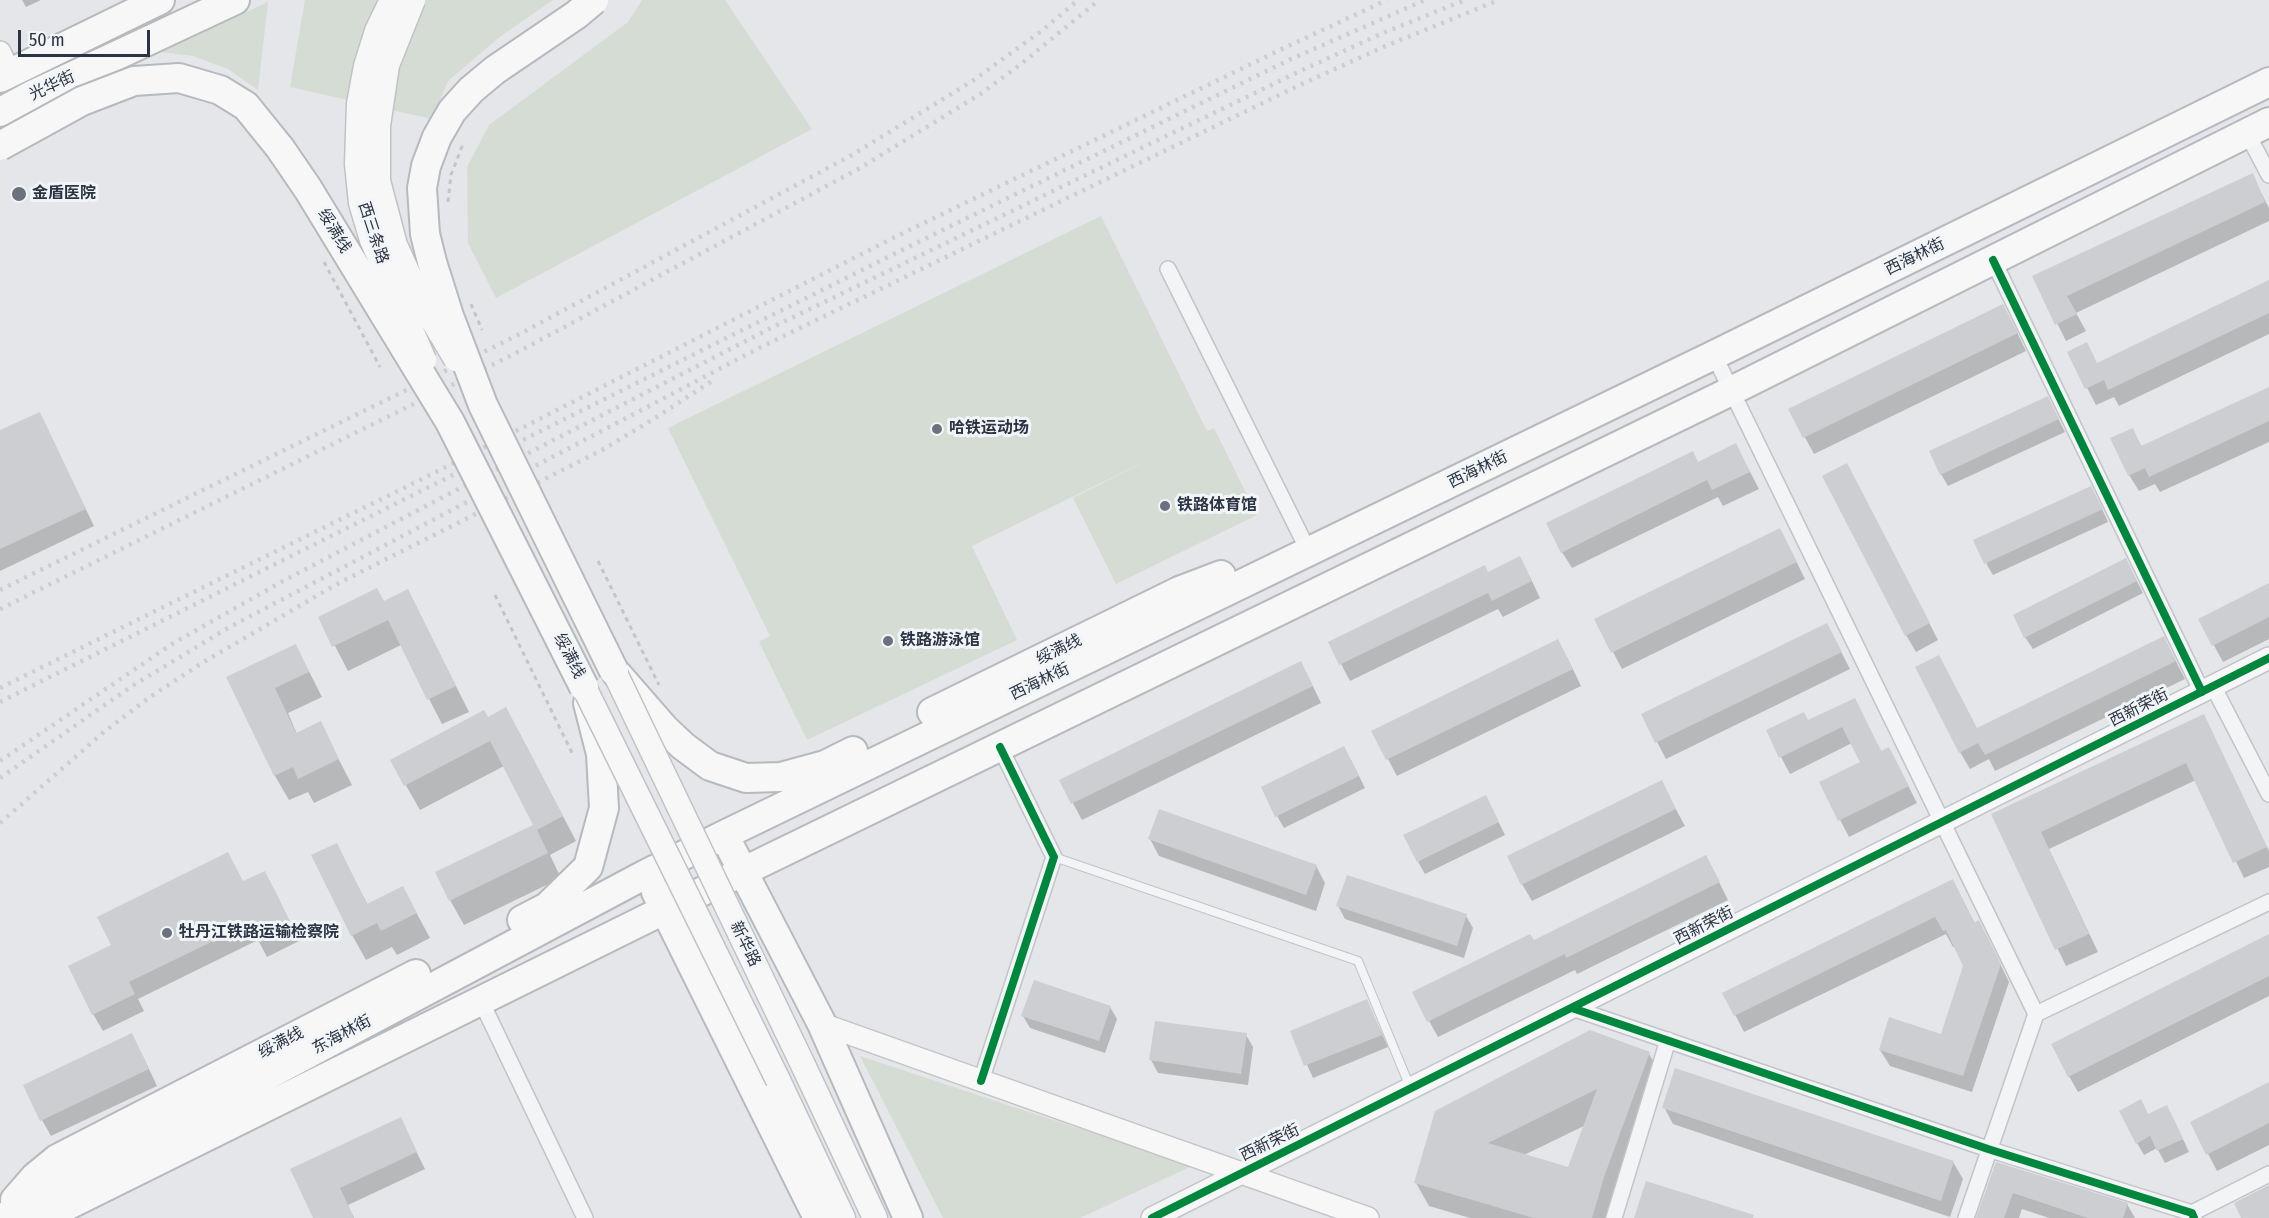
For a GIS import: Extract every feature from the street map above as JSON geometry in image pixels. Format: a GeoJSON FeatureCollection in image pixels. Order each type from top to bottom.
{"type":"FeatureCollection","features":[{"type":"Feature","properties":{"kind":"highway","name":"光华街"},"geometry":{"type":"LineString","coordinates":[[4,67],[160,0]]}},
{"type":"Feature","properties":{"kind":"highway","name":"光华街"},"geometry":{"type":"LineString","coordinates":[[0,112],[236,0]]}},
{"type":"Feature","properties":{"kind":"highway","name":"绥满线"},"geometry":{"type":"LineString","coordinates":[[594,0],[576,15],[495,70],[471,90],[452,111],[437,137],[426,166],[422,189],[425,234],[449,316],[483,405],[614,671],[683,746],[710,766],[746,778],[781,777],[825,765],[1179,591],[1227,573],[1304,554]]}},
{"type":"Feature","properties":{"kind":"highway","name":"绥满线"},"geometry":{"type":"LineString","coordinates":[[0,146],[82,101],[135,81],[179,78],[220,90],[246,106],[280,148],[308,189],[450,422],[584,687],[601,754],[604,808],[588,867],[548,907],[57,1159],[16,1197],[9,1215]]}},
{"type":"Feature","properties":{"kind":"highway","name":"西海林街"},"geometry":{"type":"LineString","coordinates":[[685,855],[1714,355],[2269,82]]}},
{"type":"Feature","properties":{"kind":"highway"},"geometry":{"type":"LineString","coordinates":[[743,872],[1731,391],[2258,127]]}},
{"type":"Feature","properties":{"kind":"highway"},"geometry":{"type":"LineString","coordinates":[[724,835],[822,1024],[908,1218]]}},
{"type":"Feature","properties":{"kind":"highway","name":"东海林街"},"geometry":{"type":"LineString","coordinates":[[9,1215],[685,855]]}},
{"type":"Feature","properties":{"kind":"highway","name":"东海林街"},"geometry":{"type":"LineString","coordinates":[[42,1218],[743,872]]}},
{"type":"Feature","properties":{"kind":"highway"},"geometry":{"type":"LineString","coordinates":[[646,874],[666,909],[818,1218]]}},
{"type":"Feature","properties":{"kind":"main road","name":"西三条路"},"geometry":{"type":"LineString","coordinates":[[392,0],[377,32],[366,66],[359,104],[357,164],[361,203],[372,240],[450,422]]}},
{"type":"Feature","properties":{"kind":"main road","name":"西三条路"},"geometry":{"type":"LineString","coordinates":[[413,0],[387,65],[378,126],[378,181],[395,245],[420,297],[483,405]]}},
{"type":"Feature","properties":{"kind":"main road","name":"新华路"},"geometry":{"type":"LineString","coordinates":[[614,671],[875,1218]]}},
{"type":"Feature","properties":{"kind":"main road","name":"新华路"},"geometry":{"type":"LineString","coordinates":[[584,687],[778,1080],[843,1218]]}},
{"type":"Feature","properties":{"kind":"street"},"geometry":{"type":"LineString","coordinates":[[2258,127],[2269,175]]}},
{"type":"Feature","properties":{"kind":"street"},"geometry":{"type":"LineString","coordinates":[[1993,260],[2208,689],[2269,794]]}},
{"type":"Feature","properties":{"kind":"street"},"geometry":{"type":"LineString","coordinates":[[1168,269],[1304,554]]}},
{"type":"Feature","properties":{"kind":"street"},"geometry":{"type":"LineString","coordinates":[[1714,355],[2036,1014]]}},
{"type":"Feature","properties":{"kind":"street","name":"西新荣街"},"geometry":{"type":"LineString","coordinates":[[1152,1218],[2269,658]]}},
{"type":"Feature","properties":{"kind":"street"},"geometry":{"type":"LineString","coordinates":[[981,1081],[1054,857],[1000,747]]}},
{"type":"Feature","properties":{"kind":"street"},"geometry":{"type":"LineString","coordinates":[[1966,1218],[2036,1014],[2269,902]]}},
{"type":"Feature","properties":{"kind":"street"},"geometry":{"type":"LineString","coordinates":[[481,1001],[585,1218]]}},
{"type":"Feature","properties":{"kind":"street"},"geometry":{"type":"LineString","coordinates":[[1572,1008],[2193,1216],[2269,1174]]}},
{"type":"Feature","properties":{"kind":"street"},"geometry":{"type":"LineString","coordinates":[[822,1024],[1368,1218]]}},
{"type":"Feature","properties":{"kind":"street"},"geometry":{"type":"LineString","coordinates":[[1614,1218],[1668,1040]]}},
{"type":"Feature","properties":{"kind":"lane"},"geometry":{"type":"LineString","coordinates":[[1054,857],[1358,962],[1411,1089]]}},
{"type":"Feature","properties":{"kind":"path"},"geometry":{"type":"LineString","coordinates":[[448,210],[451,175],[463,144]]}},
{"type":"Feature","properties":{"kind":"path"},"geometry":{"type":"LineString","coordinates":[[320,254],[380,367]]}},
{"type":"Feature","properties":{"kind":"path"},"geometry":{"type":"LineString","coordinates":[[470,301],[482,330]]}},
{"type":"Feature","properties":{"kind":"path"},"geometry":{"type":"LineString","coordinates":[[598,561],[661,689]]}},
{"type":"Feature","properties":{"kind":"path"},"geometry":{"type":"LineString","coordinates":[[495,595],[573,755]]}},
{"type":"Feature","properties":{"kind":"shaded area"},"geometry":{"type":"Polygon","coordinates":[[[305,0],[553,0],[501,36],[448,81],[432,119],[290,87],[305,0]]]}},
{"type":"Feature","properties":{"kind":"shaded area"},"geometry":{"type":"Polygon","coordinates":[[[642,0],[725,0],[812,129],[496,298],[468,243],[467,167],[489,125],[628,22],[642,0]]]}},
{"type":"Feature","properties":{"kind":"shaded area"},"geometry":{"type":"Polygon","coordinates":[[[268,2],[258,90],[228,69],[193,56],[161,52],[268,2]]]}},
{"type":"Feature","properties":{"kind":"shaded area","name":"哈铁运动场"},"geometry":{"type":"Polygon","coordinates":[[[1101,216],[1207,431],[1214,428],[1257,515],[1116,584],[1073,498],[1162,453],[972,546],[1017,640],[807,740],[759,642],[770,636],[668,428],[1101,216]]]}},
{"type":"Feature","properties":{"kind":"shaded area"},"geometry":{"type":"Polygon","coordinates":[[[860,1056],[1192,1166],[1080,1218],[943,1218],[860,1056]]]}},
{"type":"Feature","properties":{"kind":"building"},"geometry":{"type":"Polygon","coordinates":[[[2253,173],[2265,202],[2067,296],[2077,314],[2055,325],[2032,276],[2253,173]]]}},
{"type":"Feature","properties":{"kind":"building"},"geometry":{"type":"Polygon","coordinates":[[[2269,280],[2269,313],[2108,390],[2104,380],[2085,389],[2067,352],[2087,342],[2097,363],[2269,280]]]}},
{"type":"Feature","properties":{"kind":"building"},"geometry":{"type":"Polygon","coordinates":[[[2003,304],[2018,333],[1803,438],[1788,409],[2003,304]]]}},
{"type":"Feature","properties":{"kind":"building"},"geometry":{"type":"Polygon","coordinates":[[[2269,387],[2269,421],[2149,477],[2145,468],[2128,476],[2110,438],[2133,428],[2141,446],[2269,387]]]}},
{"type":"Feature","properties":{"kind":"building"},"geometry":{"type":"Polygon","coordinates":[[[2048,396],[2059,419],[1940,475],[1929,451],[2048,396]]]}},
{"type":"Feature","properties":{"kind":"building"},"geometry":{"type":"Polygon","coordinates":[[[40,412],[86,509],[0,549],[0,430],[40,412]]]}},
{"type":"Feature","properties":{"kind":"building"},"geometry":{"type":"Polygon","coordinates":[[[1736,443],[1750,472],[1712,490],[1707,480],[1561,553],[1546,523],[1693,451],[1698,462],[1736,443]]]}},
{"type":"Feature","properties":{"kind":"building"},"geometry":{"type":"Polygon","coordinates":[[[1847,463],[1930,623],[1905,636],[1822,476],[1847,463]]]}},
{"type":"Feature","properties":{"kind":"building"},"geometry":{"type":"Polygon","coordinates":[[[2091,486],[2103,509],[1984,564],[1973,540],[2091,486]]]}},
{"type":"Feature","properties":{"kind":"building"},"geometry":{"type":"Polygon","coordinates":[[[1780,528],[1797,562],[1611,653],[1594,619],[1780,528]]]}},
{"type":"Feature","properties":{"kind":"building"},"geometry":{"type":"Polygon","coordinates":[[[1520,556],[1532,581],[1492,601],[1488,593],[1339,665],[1328,642],[1485,565],[1488,572],[1520,556]]]}},
{"type":"Feature","properties":{"kind":"building"},"geometry":{"type":"Polygon","coordinates":[[[2126,558],[2137,581],[2024,638],[2013,615],[2126,558]]]}},
{"type":"Feature","properties":{"kind":"building"},"geometry":{"type":"Polygon","coordinates":[[[2269,583],[2269,617],[2212,646],[2198,619],[2269,583]]]}},
{"type":"Feature","properties":{"kind":"building"},"geometry":{"type":"Polygon","coordinates":[[[377,588],[384,601],[408,589],[456,686],[427,700],[388,620],[332,647],[318,617],[377,588]]]}},
{"type":"Feature","properties":{"kind":"building"},"geometry":{"type":"Polygon","coordinates":[[[1827,623],[1842,652],[1655,743],[1641,714],[1827,623]]]}},
{"type":"Feature","properties":{"kind":"building"},"geometry":{"type":"Polygon","coordinates":[[[2164,636],[2176,661],[1985,755],[1978,743],[1959,753],[1915,667],[1939,655],[1977,728],[2164,636]]]}},
{"type":"Feature","properties":{"kind":"building"},"geometry":{"type":"Polygon","coordinates":[[[1558,639],[1573,669],[1386,760],[1371,731],[1558,639]]]}},
{"type":"Feature","properties":{"kind":"building"},"geometry":{"type":"Polygon","coordinates":[[[296,644],[309,672],[275,688],[296,733],[321,721],[339,759],[298,779],[293,767],[274,776],[226,677],[296,644]]]}},
{"type":"Feature","properties":{"kind":"building"},"geometry":{"type":"Polygon","coordinates":[[[1301,661],[1313,686],[1071,804],[1059,780],[1301,661]]]}},
{"type":"Feature","properties":{"kind":"building"},"geometry":{"type":"Polygon","coordinates":[[[1855,698],[1881,751],[1889,747],[1909,786],[1838,821],[1819,782],[1860,762],[1842,727],[1779,758],[1766,730],[1804,712],[1808,720],[1855,698]]]}},
{"type":"Feature","properties":{"kind":"building"},"geometry":{"type":"Polygon","coordinates":[[[506,707],[563,816],[537,830],[548,853],[449,901],[435,872],[533,825],[490,741],[404,786],[390,760],[484,710],[488,717],[506,707]]]}},
{"type":"Feature","properties":{"kind":"building"},"geometry":{"type":"Polygon","coordinates":[[[2204,714],[2267,847],[2233,863],[2186,763],[2041,832],[2089,934],[2055,950],[1991,814],[2204,714]]]}},
{"type":"Feature","properties":{"kind":"building"},"geometry":{"type":"Polygon","coordinates":[[[1344,746],[1359,776],[1275,817],[1261,787],[1344,746]]]}},
{"type":"Feature","properties":{"kind":"building"},"geometry":{"type":"Polygon","coordinates":[[[1662,780],[1676,809],[1521,885],[1507,856],[1662,780]]]}},
{"type":"Feature","properties":{"kind":"building"},"geometry":{"type":"Polygon","coordinates":[[[1486,795],[1499,822],[1417,862],[1403,835],[1486,795]]]}},
{"type":"Feature","properties":{"kind":"building"},"geometry":{"type":"Polygon","coordinates":[[[1159,809],[1317,865],[1306,895],[1148,839],[1159,809]]]}},
{"type":"Feature","properties":{"kind":"building"},"geometry":{"type":"Polygon","coordinates":[[[337,843],[367,904],[403,886],[417,913],[381,931],[377,923],[351,936],[311,855],[337,843]]]}},
{"type":"Feature","properties":{"kind":"building","name":"牡丹江铁路运输检察院"},"geometry":{"type":"Polygon","coordinates":[[[228,852],[243,881],[265,871],[291,924],[256,941],[248,924],[129,982],[135,994],[92,1015],[68,966],[111,945],[97,917],[228,852]]]}},
{"type":"Feature","properties":{"kind":"building"},"geometry":{"type":"Polygon","coordinates":[[[1706,855],[1720,882],[1566,958],[1565,954],[1427,1022],[1412,992],[1530,934],[1534,940],[1706,855]]]}},
{"type":"Feature","properties":{"kind":"building"},"geometry":{"type":"Polygon","coordinates":[[[1347,875],[1467,914],[1457,946],[1336,906],[1347,875]]]}},
{"type":"Feature","properties":{"kind":"building"},"geometry":{"type":"Polygon","coordinates":[[[1953,879],[1974,923],[1979,920],[2001,964],[1963,1076],[1879,1050],[1889,1017],[1941,1034],[1963,966],[1946,930],[1943,931],[1935,917],[1734,1016],[1722,993],[1953,879]]]}},
{"type":"Feature","properties":{"kind":"building"},"geometry":{"type":"Polygon","coordinates":[[[2269,934],[2269,976],[2068,1077],[2051,1044],[2269,934]]]}},
{"type":"Feature","properties":{"kind":"building"},"geometry":{"type":"Polygon","coordinates":[[[1034,980],[1111,1006],[1099,1041],[1021,1016],[1034,980]]]}},
{"type":"Feature","properties":{"kind":"building"},"geometry":{"type":"Polygon","coordinates":[[[1367,999],[1382,1035],[1304,1066],[1290,1031],[1367,999]]]}},
{"type":"Feature","properties":{"kind":"building"},"geometry":{"type":"Polygon","coordinates":[[[1155,1021],[1247,1033],[1241,1074],[1149,1060],[1155,1021]]]}},
{"type":"Feature","properties":{"kind":"building"},"geometry":{"type":"Polygon","coordinates":[[[1590,1030],[1650,1052],[1604,1177],[1592,1218],[1534,1218],[1414,1183],[1435,1111],[1590,1030]],[[1597,1089],[1488,1143],[1568,1167],[1597,1089]]]}},
{"type":"Feature","properties":{"kind":"building"},"geometry":{"type":"Polygon","coordinates":[[[132,1033],[149,1069],[40,1121],[23,1085],[132,1033]]]}},
{"type":"Feature","properties":{"kind":"building"},"geometry":{"type":"Polygon","coordinates":[[[1675,1068],[1954,1161],[1941,1201],[1662,1108],[1675,1068]]]}},
{"type":"Feature","properties":{"kind":"building"},"geometry":{"type":"Polygon","coordinates":[[[2269,1082],[2269,1123],[2206,1155],[2190,1122],[2269,1082]]]}},
{"type":"Feature","properties":{"kind":"building"},"geometry":{"type":"Polygon","coordinates":[[[2141,1099],[2148,1114],[2167,1105],[2183,1139],[2157,1151],[2150,1136],[2136,1144],[2119,1111],[2141,1099]]]}},
{"type":"Feature","properties":{"kind":"building"},"geometry":{"type":"Polygon","coordinates":[[[401,1117],[417,1152],[340,1188],[354,1218],[313,1218],[290,1169],[401,1117]]]}},
{"type":"Feature","properties":{"kind":"building"},"geometry":{"type":"Polygon","coordinates":[[[1996,1162],[2128,1203],[2123,1218],[2088,1218],[2013,1193],[2004,1218],[1976,1218],[1996,1162]]]}},
{"type":"Feature","properties":{"kind":"building"},"geometry":{"type":"Polygon","coordinates":[[[1646,1181],[1754,1215],[1753,1218],[1634,1218],[1646,1181]]]}},
{"type":"Feature","properties":{"kind":"building"},"geometry":{"type":"Polygon","coordinates":[[[2269,1185],[2269,1218],[2241,1218],[2234,1203],[2269,1185]]]}},
{"type":"Feature","properties":{"kind":"railway"},"geometry":{"type":"LineString","coordinates":[[0,590],[516,336],[852,155],[974,80],[1044,29],[1078,0]]}},
{"type":"Feature","properties":{"kind":"railway"},"geometry":{"type":"LineString","coordinates":[[0,609],[516,353],[860,168],[982,93],[1099,0]]}},
{"type":"Feature","properties":{"kind":"railway"},"geometry":{"type":"LineString","coordinates":[[0,688],[434,473],[891,239],[1387,0]]}},
{"type":"Feature","properties":{"kind":"railway"},"geometry":{"type":"LineString","coordinates":[[0,702],[898,252],[1289,60],[1425,0]]}},
{"type":"Feature","properties":{"kind":"railway"},"geometry":{"type":"LineString","coordinates":[[0,761],[172,644],[283,581],[445,496],[775,326],[1296,73],[1383,33],[1465,0]]}},
{"type":"Feature","properties":{"kind":"railway"},"geometry":{"type":"LineString","coordinates":[[0,778],[132,686],[228,628],[761,347],[1304,83],[1388,45],[1499,0]]}},
{"type":"Feature","properties":{"kind":"railway"},"geometry":{"type":"LineString","coordinates":[[0,823],[105,731],[150,697],[202,663],[337,584],[602,450],[712,381]]}},
{"type":"Feature","properties":{"kind":"cycle path"},"geometry":{"type":"LineString","coordinates":[[1993,260],[2202,692]]}},
{"type":"Feature","properties":{"kind":"cycle path"},"geometry":{"type":"LineString","coordinates":[[1152,1218],[2269,658]]}},
{"type":"Feature","properties":{"kind":"cycle path"},"geometry":{"type":"LineString","coordinates":[[981,1081],[1054,857],[1000,747]]}},
{"type":"Feature","properties":{"kind":"cycle path"},"geometry":{"type":"LineString","coordinates":[[1572,1008],[1988,1149],[2192,1213],[2194,1218]]}},
{"type":"Feature","properties":{"kind":"place","name":"金盾医院"},"geometry":{"type":"Point","coordinates":[19,194]}},
{"type":"Feature","properties":{"kind":"place","name":"哈铁运动场"},"geometry":{"type":"Point","coordinates":[937,429]}},
{"type":"Feature","properties":{"kind":"place","name":"铁路体育馆"},"geometry":{"type":"Point","coordinates":[1165,506]}},
{"type":"Feature","properties":{"kind":"place","name":"铁路游泳馆"},"geometry":{"type":"Point","coordinates":[888,641]}},
{"type":"Feature","properties":{"kind":"place","name":"牡丹江铁路运输检察院"},"geometry":{"type":"Point","coordinates":[167,933]}}]}
